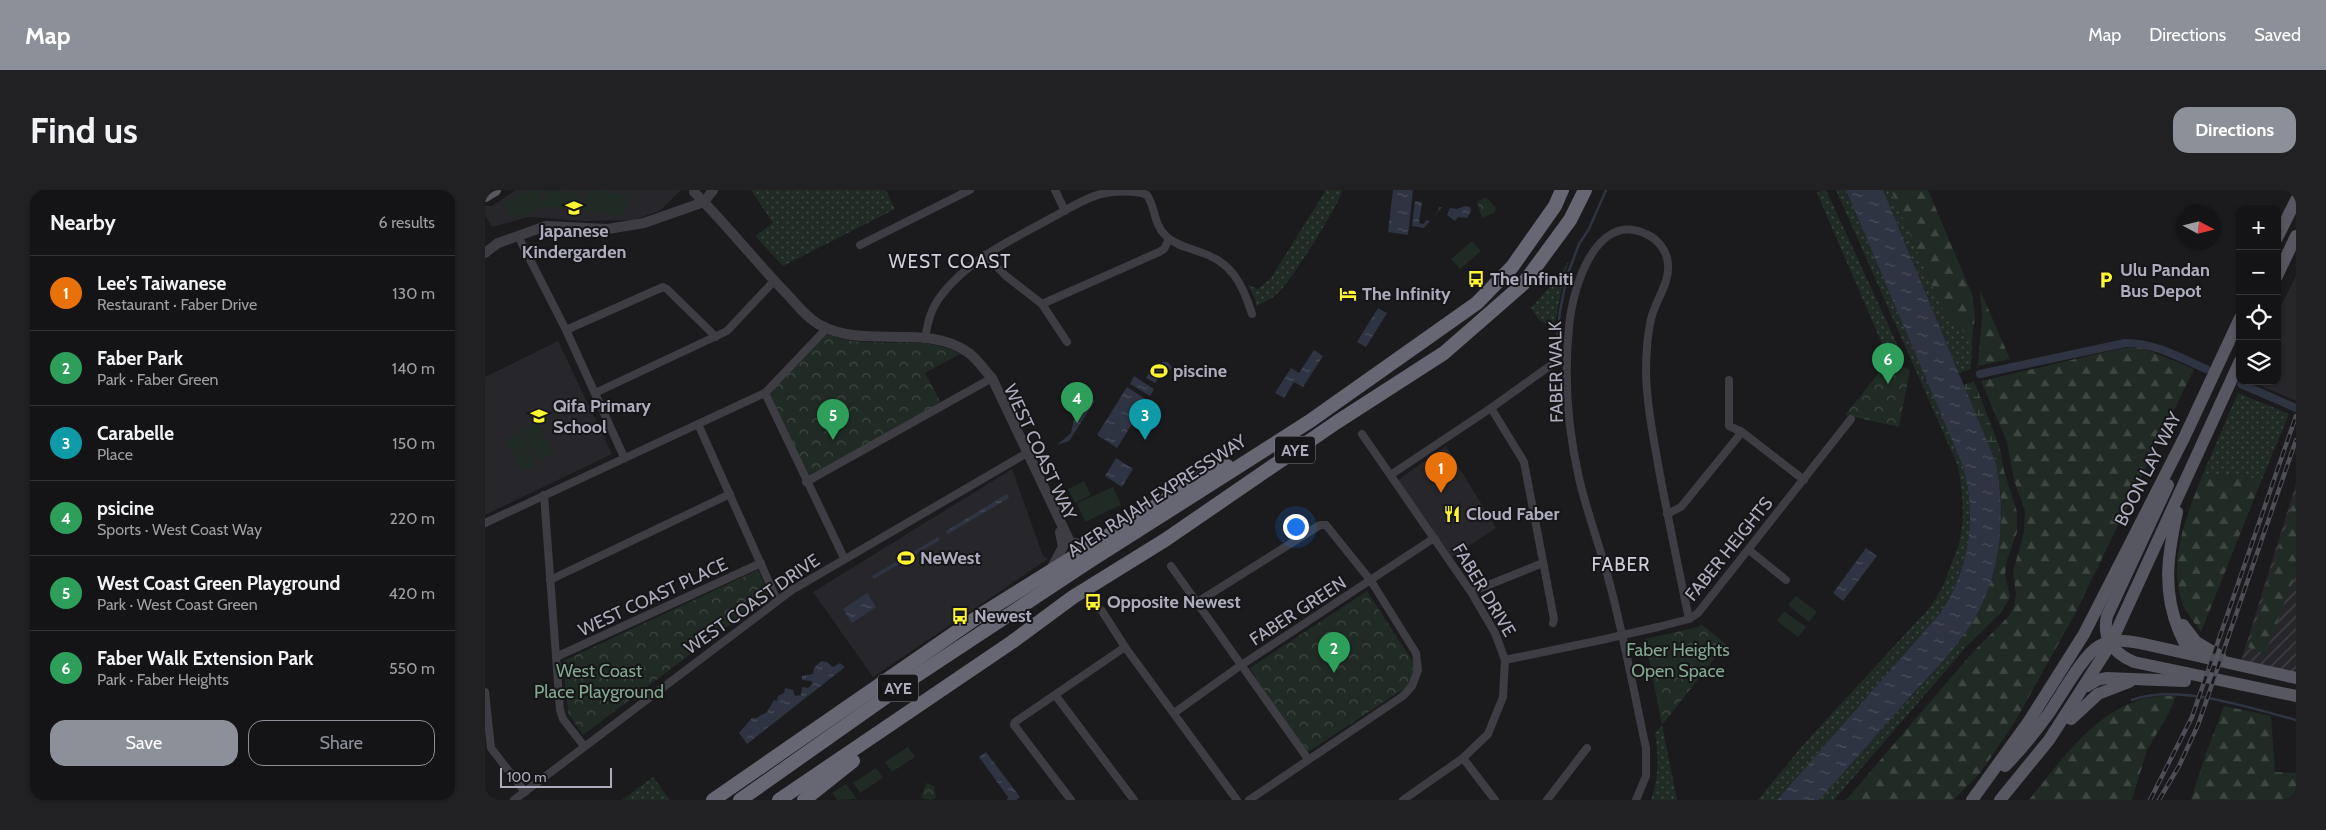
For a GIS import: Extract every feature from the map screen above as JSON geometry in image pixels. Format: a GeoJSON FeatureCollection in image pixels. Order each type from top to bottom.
{"type":"FeatureCollection","features":[{"type":"Feature","properties":{"kind":"highway","name":"AYER RAJAH EXPRESSWAY"},"geometry":{"type":"LineString","coordinates":[[740,800],[910,680],[1090,561],[1310,421],[1477,303],[1512,267],[1555,206],[1562,190]]}},
{"type":"Feature","properties":{"kind":"highway","name":"AYE"},"geometry":{"type":"LineString","coordinates":[[779,800],[1013,642],[1073,597],[1165,540],[1337,422],[1444,353],[1523,284],[1570,220],[1585,190]]}},
{"type":"Feature","properties":{"kind":"highway"},"geometry":{"type":"LineString","coordinates":[[713,800],[947,637],[1050,571],[1205,475],[1258,454]]}},
{"type":"Feature","properties":{"kind":"highway"},"geometry":{"type":"LineString","coordinates":[[804,800],[857,758],[866,742]]}},
{"type":"Feature","properties":{"kind":"main road"},"geometry":{"type":"LineString","coordinates":[[485,196],[495,190]]}},
{"type":"Feature","properties":{"kind":"main road"},"geometry":{"type":"LineString","coordinates":[[2281,230],[2296,200]]}},
{"type":"Feature","properties":{"kind":"main road"},"geometry":{"type":"LineString","coordinates":[[2281,268],[2296,236]]}},
{"type":"Feature","properties":{"kind":"main road","name":"BOON LAY WAY"},"geometry":{"type":"LineString","coordinates":[[1981,789],[2057,679],[2084,634],[2184,438],[2236,327]]}},
{"type":"Feature","properties":{"kind":"main road","name":"BOON LAY WAY"},"geometry":{"type":"LineString","coordinates":[[2049,740],[2085,687],[2110,643],[2236,370]]}},
{"type":"Feature","properties":{"kind":"main road"},"geometry":{"type":"LineString","coordinates":[[2184,438],[2166,490],[2107,616],[2105,627],[2110,643],[2118,653],[2134,662],[2296,696]]}},
{"type":"Feature","properties":{"kind":"main road"},"geometry":{"type":"LineString","coordinates":[[2183,483],[2167,560],[2168,590],[2173,617],[2185,644],[2190,652],[2202,657]]}},
{"type":"Feature","properties":{"kind":"main road"},"geometry":{"type":"LineString","coordinates":[[2168,590],[2179,618],[2190,636],[2206,649],[2236,664]]}},
{"type":"Feature","properties":{"kind":"main road"},"geometry":{"type":"LineString","coordinates":[[1972,800],[2013,758],[2034,733],[2087,656],[2094,649],[2110,643],[2125,641],[2296,678]]}},
{"type":"Feature","properties":{"kind":"main road"},"geometry":{"type":"LineString","coordinates":[[2085,687],[2101,679],[2159,678],[2233,684]]}},
{"type":"Feature","properties":{"kind":"main road"},"geometry":{"type":"LineString","coordinates":[[2000,800],[2049,740],[2097,694],[2117,685],[2159,678]]}},
{"type":"Feature","properties":{"kind":"street"},"geometry":{"type":"LineString","coordinates":[[485,253],[498,243],[547,226],[619,228],[644,223],[704,202],[713,190]]}},
{"type":"Feature","properties":{"kind":"street"},"geometry":{"type":"LineString","coordinates":[[860,245],[970,190]]}},
{"type":"Feature","properties":{"kind":"street"},"geometry":{"type":"LineString","coordinates":[[1055,190],[1065,211]]}},
{"type":"Feature","properties":{"kind":"street"},"geometry":{"type":"LineString","coordinates":[[673,212],[695,191]]}},
{"type":"Feature","properties":{"kind":"street","name":"WEST COAST WAY"},"geometry":{"type":"LineString","coordinates":[[695,191],[774,281],[814,321],[827,328],[861,335],[925,338],[943,341],[963,350],[978,362],[989,377],[1063,540],[1062,550],[1050,571]]}},
{"type":"Feature","properties":{"kind":"street"},"geometry":{"type":"LineString","coordinates":[[925,338],[928,318],[938,300],[963,272],[985,255],[1065,211],[1102,194],[1142,192],[1150,198],[1156,223],[1169,239],[1225,263],[1236,280],[1252,314]]}},
{"type":"Feature","properties":{"kind":"street","name":"FABER WALK"},"geometry":{"type":"LineString","coordinates":[[1636,800],[1646,776],[1646,748],[1609,582],[1579,477],[1568,400],[1568,333],[1577,287],[1587,263],[1600,242],[1618,230],[1640,231],[1650,235],[1660,243],[1667,256],[1668,274],[1651,318],[1647,340],[1646,373],[1654,441],[1689,619]]}},
{"type":"Feature","properties":{"kind":"street"},"geometry":{"type":"LineString","coordinates":[[518,236],[566,330],[624,456]]}},
{"type":"Feature","properties":{"kind":"street"},"geometry":{"type":"LineString","coordinates":[[1042,304],[1159,252],[1164,249],[1169,239]]}},
{"type":"Feature","properties":{"kind":"street"},"geometry":{"type":"LineString","coordinates":[[985,255],[1006,276],[1042,304],[1067,342]]}},
{"type":"Feature","properties":{"kind":"street"},"geometry":{"type":"LineString","coordinates":[[595,393],[727,331],[774,281]]}},
{"type":"Feature","properties":{"kind":"street"},"geometry":{"type":"LineString","coordinates":[[566,330],[663,287],[716,337]]}},
{"type":"Feature","properties":{"kind":"street"},"geometry":{"type":"LineString","coordinates":[[485,523],[624,456],[765,393],[827,328]]}},
{"type":"Feature","properties":{"kind":"street"},"geometry":{"type":"LineString","coordinates":[[1392,474],[1491,408],[1554,363]]}},
{"type":"Feature","properties":{"kind":"street"},"geometry":{"type":"LineString","coordinates":[[806,482],[989,377]]}},
{"type":"Feature","properties":{"kind":"street"},"geometry":{"type":"LineString","coordinates":[[1729,380],[1728,424],[1742,432],[1804,480]]}},
{"type":"Feature","properties":{"kind":"street"},"geometry":{"type":"LineString","coordinates":[[765,393],[844,558]]}},
{"type":"Feature","properties":{"kind":"street"},"geometry":{"type":"LineString","coordinates":[[1491,408],[1524,462],[1554,619],[1553,623]]}},
{"type":"Feature","properties":{"kind":"street","name":"FABER HEIGHTS"},"geometry":{"type":"LineString","coordinates":[[1505,660],[1689,619],[1706,604],[1851,419]]}},
{"type":"Feature","properties":{"kind":"street"},"geometry":{"type":"LineString","coordinates":[[698,424],[777,600]]}},
{"type":"Feature","properties":{"kind":"street"},"geometry":{"type":"LineString","coordinates":[[1667,514],[1681,508],[1742,432]]}},
{"type":"Feature","properties":{"kind":"street","name":"FABER DRIVE"},"geometry":{"type":"LineString","coordinates":[[1362,434],[1392,474],[1471,592],[1495,633],[1505,660],[1503,697],[1494,723],[1478,745],[1463,758],[1403,800]]}},
{"type":"Feature","properties":{"kind":"street","name":"WEST COAST WAY"},"geometry":{"type":"LineString","coordinates":[[1025,454],[1070,542],[1091,546]]}},
{"type":"Feature","properties":{"kind":"street","name":"WEST COAST DRIVE"},"geometry":{"type":"LineString","coordinates":[[514,800],[777,600],[844,558],[1025,454]]}},
{"type":"Feature","properties":{"kind":"street"},"geometry":{"type":"LineString","coordinates":[[550,580],[730,494]]}},
{"type":"Feature","properties":{"kind":"street","name":"WEST COAST PLACE"},"geometry":{"type":"LineString","coordinates":[[544,495],[562,716],[585,746]]}},
{"type":"Feature","properties":{"kind":"street"},"geometry":{"type":"LineString","coordinates":[[1196,603],[1321,525],[1331,528],[1371,581]]}},
{"type":"Feature","properties":{"kind":"street","name":"FABER GREEN"},"geometry":{"type":"LineString","coordinates":[[1174,713],[1434,538]]}},
{"type":"Feature","properties":{"kind":"street"},"geometry":{"type":"LineString","coordinates":[[1749,550],[1786,580]]}},
{"type":"Feature","properties":{"kind":"street","name":"WEST COAST PLACE"},"geometry":{"type":"LineString","coordinates":[[557,658],[761,563]]}},
{"type":"Feature","properties":{"kind":"street"},"geometry":{"type":"LineString","coordinates":[[1471,592],[1543,563]]}},
{"type":"Feature","properties":{"kind":"street"},"geometry":{"type":"LineString","coordinates":[[1171,566],[1196,603],[1243,665]]}},
{"type":"Feature","properties":{"kind":"street","name":"FABER GREEN"},"geometry":{"type":"LineString","coordinates":[[1249,800],[1403,696],[1412,686],[1418,670],[1417,653],[1371,581]]}},
{"type":"Feature","properties":{"kind":"street"},"geometry":{"type":"LineString","coordinates":[[1102,611],[1125,647],[1237,800]]}},
{"type":"Feature","properties":{"kind":"street"},"geometry":{"type":"LineString","coordinates":[[1071,800],[1014,725],[1015,722],[1056,696],[1125,647]]}},
{"type":"Feature","properties":{"kind":"street","name":"FABER GREEN"},"geometry":{"type":"LineString","coordinates":[[1243,665],[1308,759]]}},
{"type":"Feature","properties":{"kind":"street"},"geometry":{"type":"LineString","coordinates":[[485,692],[491,748],[525,792]]}},
{"type":"Feature","properties":{"kind":"street"},"geometry":{"type":"LineString","coordinates":[[1056,696],[1133,800]]}},
{"type":"Feature","properties":{"kind":"street"},"geometry":{"type":"LineString","coordinates":[[1547,800],[1587,748]]}},
{"type":"Feature","properties":{"kind":"street"},"geometry":{"type":"LineString","coordinates":[[1463,758],[1495,800]]}},
{"type":"Feature","properties":{"kind":"shaded area","name":"Japanese Kindergarden"},"geometry":{"type":"Polygon","coordinates":[[[516,190],[681,190],[661,210],[634,220],[584,221],[529,217],[492,227],[485,215],[485,206],[492,206],[516,190]]]}},
{"type":"Feature","properties":{"kind":"shaded area"},"geometry":{"type":"Polygon","coordinates":[[[2296,276],[2296,401],[2259,385],[2281,385],[2281,306],[2296,276]]]}},
{"type":"Feature","properties":{"kind":"shaded area","name":"Qifa Primary School"},"geometry":{"type":"Polygon","coordinates":[[[558,341],[612,454],[485,515],[485,377],[558,341]]]}},
{"type":"Feature","properties":{"kind":"shaded area"},"geometry":{"type":"Polygon","coordinates":[[[1446,446],[1496,528],[1452,557],[1398,480],[1446,446]]]}},
{"type":"Feature","properties":{"kind":"shaded area"},"geometry":{"type":"Polygon","coordinates":[[[1012,469],[1043,556],[1048,559],[873,677],[813,592],[1012,469]]]}},
{"type":"Feature","properties":{"kind":"shaded area"},"geometry":{"type":"Polygon","coordinates":[[[2296,484],[2296,676],[2241,661],[2296,484]]]}},
{"type":"Feature","properties":{"kind":"green space"},"geometry":{"type":"Polygon","coordinates":[[[530,190],[540,190],[544,204],[547,190],[582,194],[580,211],[545,206],[513,219],[504,202],[530,190]]]}},
{"type":"Feature","properties":{"kind":"green space"},"geometry":{"type":"Polygon","coordinates":[[[586,190],[598,190],[628,196],[623,217],[582,209],[586,190]]]}},
{"type":"Feature","properties":{"kind":"green space"},"geometry":{"type":"Polygon","coordinates":[[[751,190],[886,190],[895,209],[783,266],[755,236],[773,223],[751,190]]]}},
{"type":"Feature","properties":{"kind":"green space"},"geometry":{"type":"Polygon","coordinates":[[[1326,190],[1343,190],[1304,259],[1274,297],[1256,306],[1256,301],[1248,285],[1258,289],[1271,278],[1326,190]]]}},
{"type":"Feature","properties":{"kind":"green space"},"geometry":{"type":"Polygon","coordinates":[[[1826,190],[1902,355],[1889,360],[1817,193],[1826,190]]]}},
{"type":"Feature","properties":{"kind":"green space"},"geometry":{"type":"Polygon","coordinates":[[[1836,190],[1846,190],[1963,466],[1970,504],[1968,541],[1959,578],[1941,612],[1777,800],[1758,800],[1803,745],[1932,605],[1943,586],[1959,544],[1963,520],[1962,491],[1958,466],[1836,190]]]}},
{"type":"Feature","properties":{"kind":"green space"},"geometry":{"type":"Polygon","coordinates":[[[1883,190],[1891,190],[1941,306],[1972,341],[1971,369],[1959,373],[1883,190]]]}},
{"type":"Feature","properties":{"kind":"green space"},"geometry":{"type":"Polygon","coordinates":[[[1891,190],[1928,190],[1972,294],[1975,316],[1972,341],[1941,306],[1891,190]]]}},
{"type":"Feature","properties":{"kind":"green space"},"geometry":{"type":"Polygon","coordinates":[[[1487,198],[1496,208],[1494,213],[1482,218],[1477,202],[1487,198]]]}},
{"type":"Feature","properties":{"kind":"green space"},"geometry":{"type":"Polygon","coordinates":[[[1472,241],[1481,251],[1460,269],[1451,259],[1472,241]]]}},
{"type":"Feature","properties":{"kind":"green space"},"geometry":{"type":"Polygon","coordinates":[[[1569,261],[1554,328],[1539,320],[1531,308],[1556,280],[1569,261]]]}},
{"type":"Feature","properties":{"kind":"green space"},"geometry":{"type":"Polygon","coordinates":[[[1980,290],[2010,359],[1978,366],[1982,317],[1980,290]]]}},
{"type":"Feature","properties":{"kind":"green space"},"geometry":{"type":"Polygon","coordinates":[[[824,332],[840,338],[857,341],[927,344],[944,347],[960,354],[925,373],[941,403],[809,478],[769,392],[824,332]]]}},
{"type":"Feature","properties":{"kind":"green space"},"geometry":{"type":"Polygon","coordinates":[[[2123,348],[2143,348],[2194,369],[2075,614],[2013,725],[1980,773],[1953,800],[1846,800],[1972,653],[2008,617],[2014,607],[2016,594],[2013,572],[2024,532],[2025,511],[2014,480],[2007,442],[1981,381],[2123,348]]]}},
{"type":"Feature","properties":{"kind":"green space"},"geometry":{"type":"Polygon","coordinates":[[[1889,360],[1910,370],[1899,427],[1845,415],[1889,360]]]}},
{"type":"Feature","properties":{"kind":"green space"},"geometry":{"type":"Polygon","coordinates":[[[1974,381],[2000,448],[2000,456],[1996,463],[1963,385],[1974,381]]]}},
{"type":"Feature","properties":{"kind":"green space"},"geometry":{"type":"Polygon","coordinates":[[[2238,393],[2289,414],[2262,479],[2203,474],[2238,393]]]}},
{"type":"Feature","properties":{"kind":"green space"},"geometry":{"type":"Polygon","coordinates":[[[538,423],[554,454],[539,462],[523,430],[538,423]]]}},
{"type":"Feature","properties":{"kind":"green space"},"geometry":{"type":"Polygon","coordinates":[[[521,432],[536,464],[521,471],[505,440],[521,432]]]}},
{"type":"Feature","properties":{"kind":"green space"},"geometry":{"type":"Polygon","coordinates":[[[2000,448],[2004,471],[2017,512],[2017,532],[2007,560],[2005,574],[2010,597],[2001,613],[1967,646],[1961,639],[1983,597],[1997,554],[2001,510],[1996,463],[2000,456],[2000,448]]]}},
{"type":"Feature","properties":{"kind":"green space"},"geometry":{"type":"Polygon","coordinates":[[[2203,474],[2262,479],[2201,632],[2182,602],[2178,586],[2177,569],[2181,537],[2203,474]]]}},
{"type":"Feature","properties":{"kind":"green space"},"geometry":{"type":"Polygon","coordinates":[[[1084,481],[1091,495],[1075,503],[1068,489],[1084,481]]]}},
{"type":"Feature","properties":{"kind":"green space"},"geometry":{"type":"Polygon","coordinates":[[[1113,487],[1121,505],[1085,522],[1077,503],[1113,487]]]}},
{"type":"Feature","properties":{"kind":"green space"},"geometry":{"type":"Polygon","coordinates":[[[2296,495],[2296,572],[2265,654],[2248,647],[2296,495]]]}},
{"type":"Feature","properties":{"kind":"green space","name":"West Coast Place Playground"},"geometry":{"type":"Polygon","coordinates":[[[758,570],[769,595],[583,735],[568,713],[563,661],[758,570]]]}},
{"type":"Feature","properties":{"kind":"green space"},"geometry":{"type":"Polygon","coordinates":[[[1367,591],[1417,668],[1411,684],[1305,754],[1250,668],[1367,591]]]}},
{"type":"Feature","properties":{"kind":"green space"},"geometry":{"type":"Polygon","coordinates":[[[1796,596],[1817,612],[1809,622],[1788,605],[1796,596]]]}},
{"type":"Feature","properties":{"kind":"green space"},"geometry":{"type":"Polygon","coordinates":[[[1784,611],[1806,627],[1798,637],[1777,621],[1784,611]]]}},
{"type":"Feature","properties":{"kind":"green space","name":"Faber Heights Open Space"},"geometry":{"type":"Polygon","coordinates":[[[1701,624],[1726,644],[1662,725],[1645,639],[1698,627],[1701,624]]]}},
{"type":"Feature","properties":{"kind":"green space"},"geometry":{"type":"Polygon","coordinates":[[[1961,639],[1967,646],[1834,800],[1819,800],[1961,639]]]}},
{"type":"Feature","properties":{"kind":"green space"},"geometry":{"type":"Polygon","coordinates":[[[1681,640],[1685,656],[1661,661],[1658,644],[1681,640]]]}},
{"type":"Feature","properties":{"kind":"green space"},"geometry":{"type":"Polygon","coordinates":[[[2176,696],[2169,713],[2147,750],[2132,800],[2029,800],[2074,745],[2091,728],[2110,714],[2130,704],[2152,697],[2176,696]]]}},
{"type":"Feature","properties":{"kind":"green space"},"geometry":{"type":"Polygon","coordinates":[[[2224,706],[2271,716],[2275,772],[2296,773],[2296,800],[2191,800],[2224,706]]]}},
{"type":"Feature","properties":{"kind":"green space"},"geometry":{"type":"Polygon","coordinates":[[[1662,725],[1677,800],[1651,800],[1658,767],[1655,733],[1662,725]]]}},
{"type":"Feature","properties":{"kind":"green space"},"geometry":{"type":"Polygon","coordinates":[[[908,747],[915,757],[892,772],[885,762],[908,747]]]}},
{"type":"Feature","properties":{"kind":"green space"},"geometry":{"type":"Polygon","coordinates":[[[876,768],[883,778],[860,793],[853,783],[876,768]]]}},
{"type":"Feature","properties":{"kind":"green space"},"geometry":{"type":"Polygon","coordinates":[[[653,777],[670,800],[622,800],[653,777]]]}},
{"type":"Feature","properties":{"kind":"green space"},"geometry":{"type":"Polygon","coordinates":[[[926,783],[934,786],[936,798],[931,800],[921,798],[926,783]]]}},
{"type":"Feature","properties":{"kind":"green space"},"geometry":{"type":"Polygon","coordinates":[[[846,784],[857,799],[837,800],[832,793],[846,784]]]}},
{"type":"Feature","properties":{"kind":"water"},"geometry":{"type":"Polygon","coordinates":[[[1393,190],[1413,190],[1408,235],[1388,232],[1393,190]]]}},
{"type":"Feature","properties":{"kind":"water"},"geometry":{"type":"Polygon","coordinates":[[[1846,190],[1883,190],[1996,463],[2001,509],[2000,532],[1992,578],[1984,600],[1960,640],[1819,800],[1777,800],[1941,612],[1959,578],[1968,541],[1970,504],[1963,466],[1846,190]]]}},
{"type":"Feature","properties":{"kind":"water"},"geometry":{"type":"Polygon","coordinates":[[[1415,201],[1422,202],[1419,223],[1424,224],[1426,220],[1430,221],[1424,228],[1412,226],[1415,201]]]}},
{"type":"Feature","properties":{"kind":"water"},"geometry":{"type":"Polygon","coordinates":[[[1465,206],[1470,207],[1471,211],[1467,218],[1458,217],[1455,221],[1447,215],[1450,208],[1457,209],[1465,206]]]}},
{"type":"Feature","properties":{"kind":"water"},"geometry":{"type":"Polygon","coordinates":[[[1378,308],[1387,313],[1366,347],[1357,342],[1378,308]]]}},
{"type":"Feature","properties":{"kind":"water"},"geometry":{"type":"Polygon","coordinates":[[[1314,350],[1323,356],[1303,387],[1294,382],[1284,398],[1275,393],[1291,368],[1299,373],[1314,350]]]}},
{"type":"Feature","properties":{"kind":"water","name":"piscine"},"geometry":{"type":"Polygon","coordinates":[[[1163,362],[1168,362],[1172,367],[1166,375],[1162,373],[1155,383],[1146,378],[1151,369],[1163,362]]]}},
{"type":"Feature","properties":{"kind":"water"},"geometry":{"type":"Polygon","coordinates":[[[1134,376],[1154,389],[1150,396],[1130,384],[1134,376]]]}},
{"type":"Feature","properties":{"kind":"water"},"geometry":{"type":"Polygon","coordinates":[[[1127,387],[1147,400],[1117,448],[1097,435],[1127,387]]]}},
{"type":"Feature","properties":{"kind":"water"},"geometry":{"type":"Polygon","coordinates":[[[1090,397],[1095,401],[1069,441],[1057,445],[1071,433],[1075,414],[1081,410],[1084,401],[1090,397]]]}},
{"type":"Feature","properties":{"kind":"water"},"geometry":{"type":"Polygon","coordinates":[[[1116,458],[1133,469],[1122,487],[1105,476],[1116,458]]]}},
{"type":"Feature","properties":{"kind":"water"},"geometry":{"type":"Polygon","coordinates":[[[1007,494],[1009,498],[948,534],[946,531],[1007,494]]]}},
{"type":"Feature","properties":{"kind":"water","name":"NeWest"},"geometry":{"type":"Polygon","coordinates":[[[938,537],[940,540],[874,579],[872,576],[938,537]]]}},
{"type":"Feature","properties":{"kind":"water"},"geometry":{"type":"Polygon","coordinates":[[[1866,548],[1877,556],[1843,601],[1833,593],[1866,548]]]}},
{"type":"Feature","properties":{"kind":"water"},"geometry":{"type":"Polygon","coordinates":[[[867,593],[876,607],[852,623],[843,609],[867,593]]]}},
{"type":"Feature","properties":{"kind":"water"},"geometry":{"type":"Polygon","coordinates":[[[821,661],[827,662],[833,667],[840,663],[845,667],[747,744],[739,733],[752,718],[767,712],[774,700],[777,701],[778,696],[784,693],[785,688],[793,690],[795,696],[801,695],[802,687],[808,688],[813,683],[802,680],[802,676],[813,674],[814,668],[821,661]]]}},
{"type":"Feature","properties":{"kind":"water"},"geometry":{"type":"Polygon","coordinates":[[[986,752],[1020,797],[1016,800],[1007,800],[1008,797],[979,757],[986,752]]]}},
{"type":"Feature","properties":{"kind":"waterway"},"geometry":{"type":"LineString","coordinates":[[1556,349],[1560,311],[1567,276],[1579,244],[1589,229],[1606,190]]}},
{"type":"Feature","properties":{"kind":"waterway"},"geometry":{"type":"LineString","coordinates":[[1980,374],[2125,343],[2157,348],[2206,369]]}},
{"type":"Feature","properties":{"kind":"waterway"},"geometry":{"type":"LineString","coordinates":[[2243,385],[2296,408]]}},
{"type":"Feature","properties":{"kind":"waterway"},"geometry":{"type":"LineString","coordinates":[[2132,700],[2150,695],[2192,696],[2236,704],[2296,720]]}},
{"type":"Feature","properties":{"kind":"railway"},"geometry":{"type":"LineString","coordinates":[[2150,800],[2192,717],[2296,416]]}},
{"type":"Feature","properties":{"kind":"railway"},"geometry":{"type":"LineString","coordinates":[[2159,800],[2179,766],[2198,725],[2296,440]]}},
{"type":"Feature","properties":{"kind":"place","name":"Japanese Kindergarden"},"geometry":{"type":"Point","coordinates":[574,208]}},
{"type":"Feature","properties":{"kind":"place","name":"The Infiniti"},"geometry":{"type":"Point","coordinates":[1476,279]}},
{"type":"Feature","properties":{"kind":"place","name":"Ulu Pandan Bus Depot"},"geometry":{"type":"Point","coordinates":[2106,280]}},
{"type":"Feature","properties":{"kind":"place","name":"The Infinity"},"geometry":{"type":"Point","coordinates":[1348,294]}},
{"type":"Feature","properties":{"kind":"place","name":"piscine"},"geometry":{"type":"Point","coordinates":[1159,371]}},
{"type":"Feature","properties":{"kind":"place","name":"Faber Walk Extension Park"},"geometry":{"type":"Point","coordinates":[1888,384]}},
{"type":"Feature","properties":{"kind":"place","name":"Qifa Primary School"},"geometry":{"type":"Point","coordinates":[539,416]}},
{"type":"Feature","properties":{"kind":"place","name":"psicine"},"geometry":{"type":"Point","coordinates":[1077,423]}},
{"type":"Feature","properties":{"kind":"place","name":"West Coast Green Playground"},"geometry":{"type":"Point","coordinates":[833,440]}},
{"type":"Feature","properties":{"kind":"place","name":"Carabelle"},"geometry":{"type":"Point","coordinates":[1145,440]}},
{"type":"Feature","properties":{"kind":"place","name":"Lee’s Taiwanese"},"geometry":{"type":"Point","coordinates":[1441,493]}},
{"type":"Feature","properties":{"kind":"place","name":"Cloud Faber"},"geometry":{"type":"Point","coordinates":[1452,514]}},
{"type":"Feature","properties":{"kind":"place","name":"NeWest"},"geometry":{"type":"Point","coordinates":[906,558]}},
{"type":"Feature","properties":{"kind":"place","name":"Opposite Newest"},"geometry":{"type":"Point","coordinates":[1093,602]}},
{"type":"Feature","properties":{"kind":"place","name":"Newest"},"geometry":{"type":"Point","coordinates":[960,616]}},
{"type":"Feature","properties":{"kind":"place","name":"Faber Park"},"geometry":{"type":"Point","coordinates":[1334,673]}},
{"type":"Feature","properties":{"kind":"district","name":"WEST COAST"},"geometry":{"type":"Point","coordinates":[950,261]}},
{"type":"Feature","properties":{"kind":"district","name":"FABER"},"geometry":{"type":"Point","coordinates":[1621,564]}}]}
